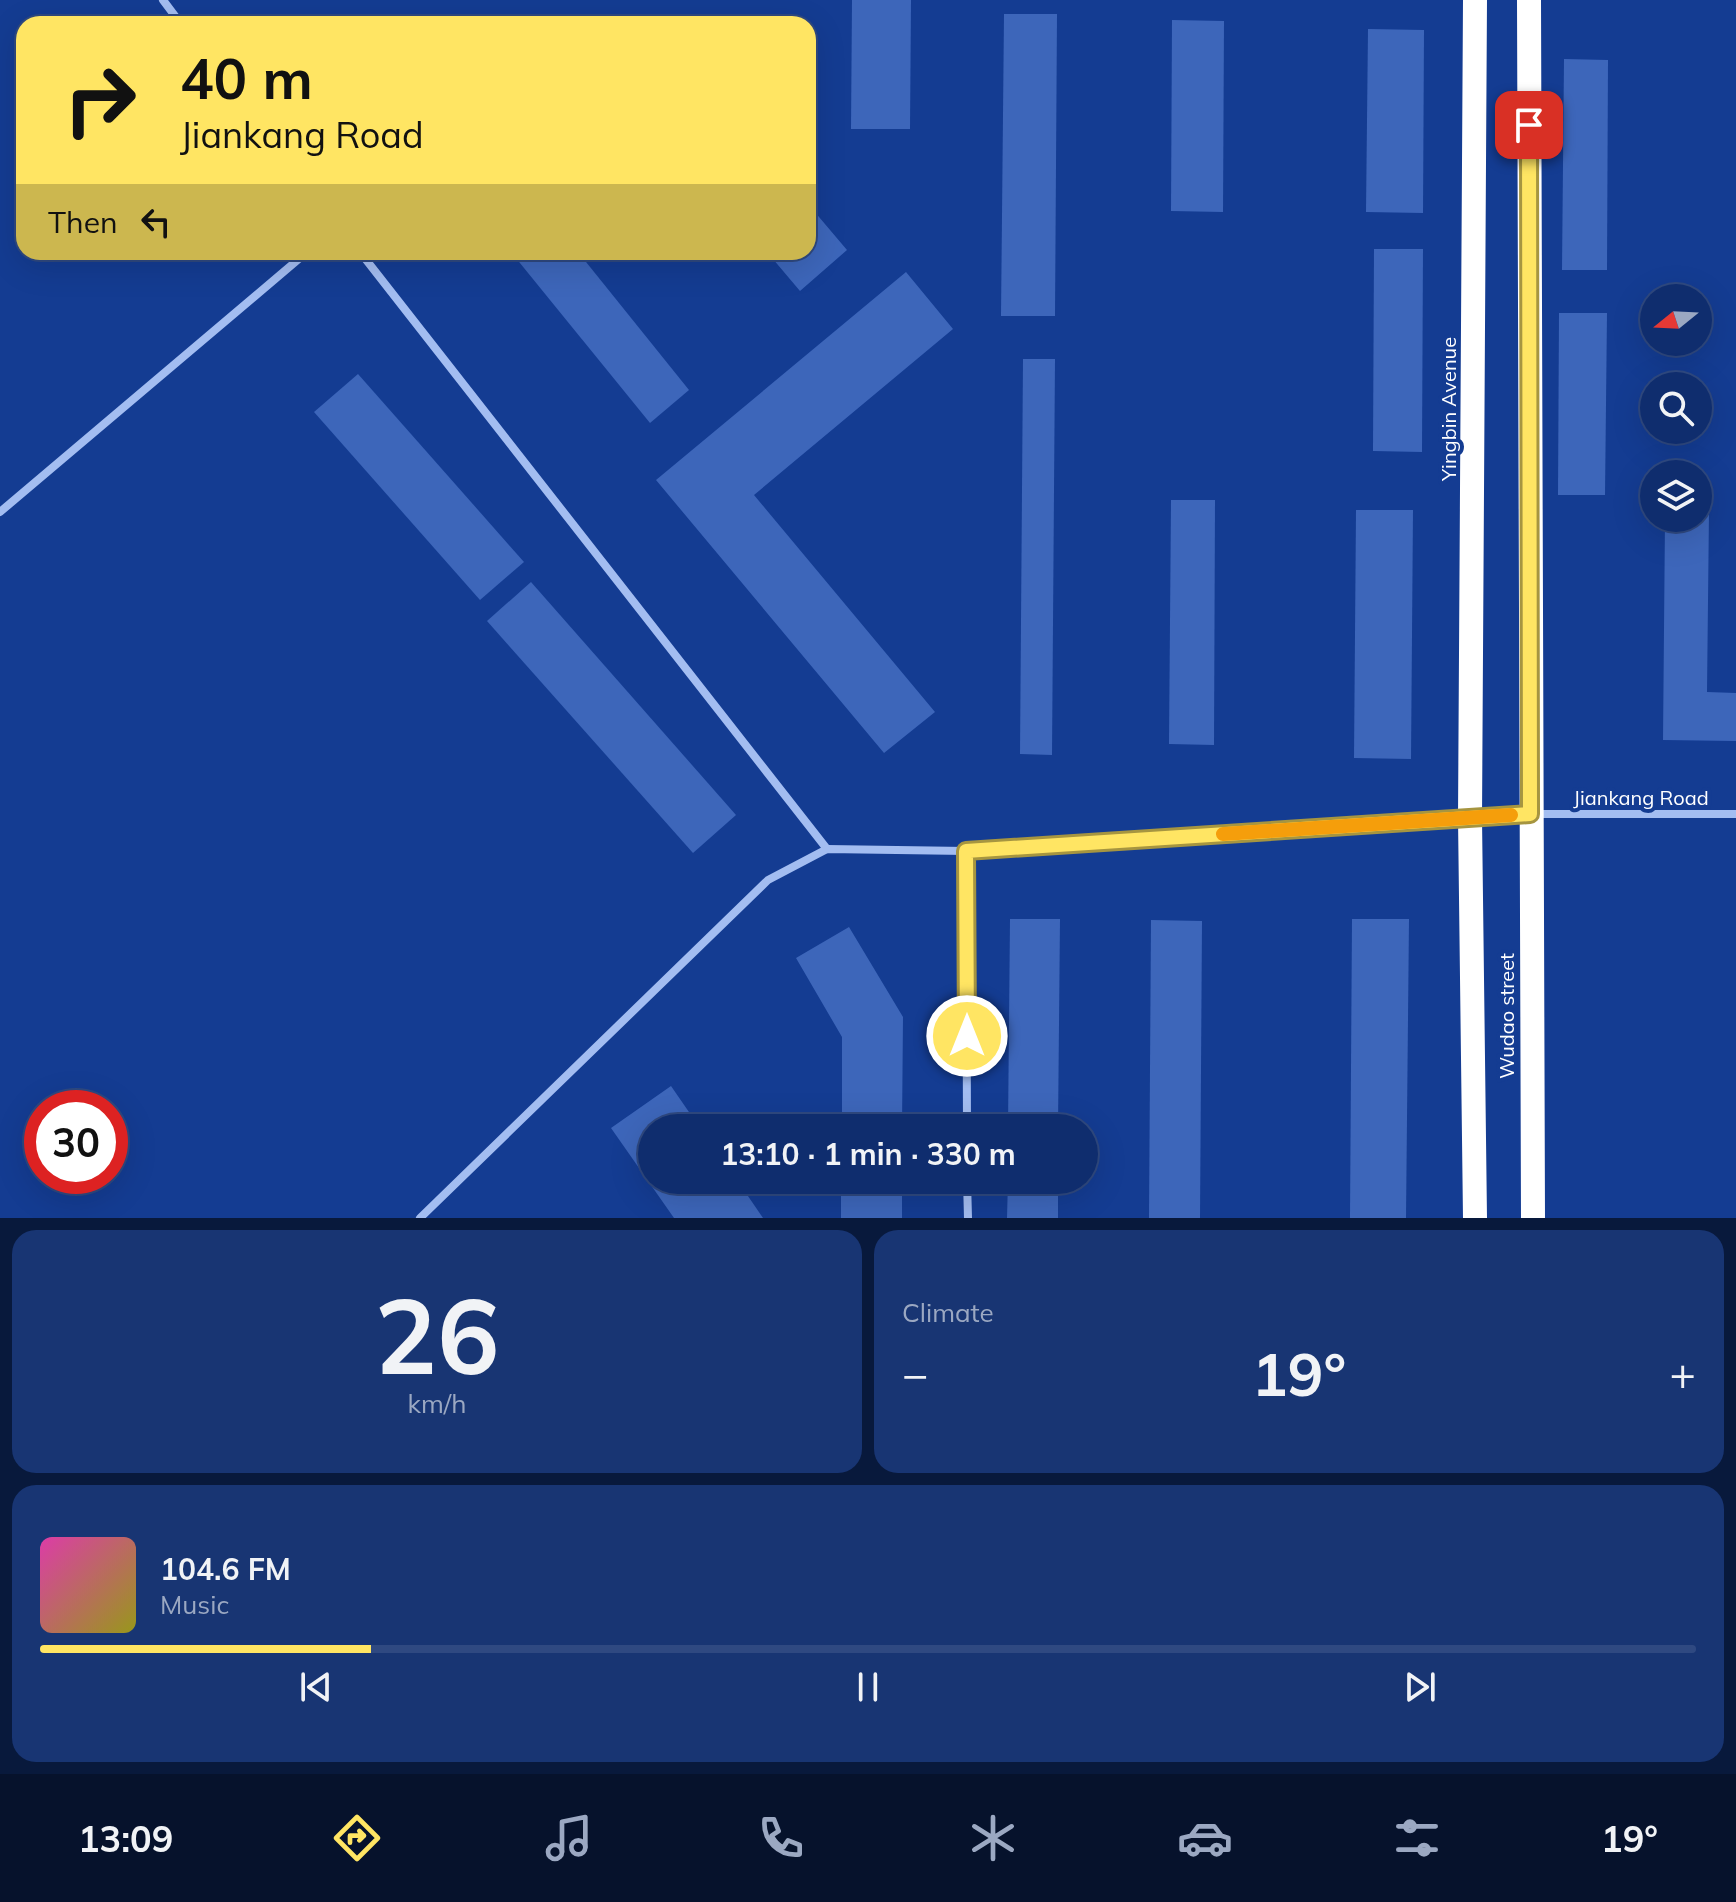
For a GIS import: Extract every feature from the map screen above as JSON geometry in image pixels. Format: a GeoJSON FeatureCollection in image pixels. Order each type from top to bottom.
{"type":"FeatureCollection","features":[{"type":"Feature","properties":{"kind":"highway","name":"Yingbin Avenue"},"geometry":{"type":"LineString","coordinates":[[1470,818],[1475,0]]}},
{"type":"Feature","properties":{"kind":"highway"},"geometry":{"type":"LineString","coordinates":[[1529,0],[1530,814]]}},
{"type":"Feature","properties":{"kind":"highway","name":"Wudao street"},"geometry":{"type":"LineString","coordinates":[[1530,814],[1533,1218]]}},
{"type":"Feature","properties":{"kind":"highway","name":"Wudao street"},"geometry":{"type":"LineString","coordinates":[[1470,818],[1475,1218]]}},
{"type":"Feature","properties":{"kind":"street"},"geometry":{"type":"LineString","coordinates":[[0,512],[298,260]]}},
{"type":"Feature","properties":{"kind":"street"},"geometry":{"type":"LineString","coordinates":[[366,260],[827,849],[768,880],[420,1218]]}},
{"type":"Feature","properties":{"kind":"street","name":"Jiankang Road"},"geometry":{"type":"LineString","coordinates":[[827,849],[966,851],[1530,814],[1736,814]]}},
{"type":"Feature","properties":{"kind":"street"},"geometry":{"type":"LineString","coordinates":[[966,851],[967,1114]]}},
{"type":"Feature","properties":{"kind":"street"},"geometry":{"type":"LineString","coordinates":[[967,1194],[968,1218]]}},
{"type":"Feature","properties":{"kind":"building"},"geometry":{"type":"Polygon","coordinates":[[[852,0],[911,0],[910,129],[851,129],[852,0]]]}},
{"type":"Feature","properties":{"kind":"building"},"geometry":{"type":"Polygon","coordinates":[[[1004,14],[1057,14],[1055,316],[1001,316],[1004,14]]]}},
{"type":"Feature","properties":{"kind":"building"},"geometry":{"type":"Polygon","coordinates":[[[1172,20],[1224,21],[1223,212],[1171,211],[1172,20]]]}},
{"type":"Feature","properties":{"kind":"building"},"geometry":{"type":"Polygon","coordinates":[[[1368,29],[1424,30],[1423,213],[1366,212],[1368,29]]]}},
{"type":"Feature","properties":{"kind":"building"},"geometry":{"type":"Polygon","coordinates":[[[1564,59],[1608,60],[1607,270],[1562,270],[1564,59]]]}},
{"type":"Feature","properties":{"kind":"building"},"geometry":{"type":"Polygon","coordinates":[[[816,213],[847,250],[800,291],[774,260],[816,260],[816,213]]]}},
{"type":"Feature","properties":{"kind":"building"},"geometry":{"type":"Polygon","coordinates":[[[1374,249],[1423,249],[1422,452],[1373,451],[1374,249]]]}},
{"type":"Feature","properties":{"kind":"building"},"geometry":{"type":"Polygon","coordinates":[[[518,260],[584,260],[689,390],[650,423],[518,260]]]}},
{"type":"Feature","properties":{"kind":"building"},"geometry":{"type":"Polygon","coordinates":[[[906,272],[953,329],[754,495],[935,712],[884,753],[656,480],[906,272]]]}},
{"type":"Feature","properties":{"kind":"building"},"geometry":{"type":"Polygon","coordinates":[[[1559,313],[1607,313],[1605,495],[1558,495],[1559,313]]]}},
{"type":"Feature","properties":{"kind":"building"},"geometry":{"type":"Polygon","coordinates":[[[1023,359],[1055,359],[1052,755],[1020,754],[1023,359]]]}},
{"type":"Feature","properties":{"kind":"building"},"geometry":{"type":"Polygon","coordinates":[[[358,374],[524,562],[480,600],[314,412],[358,374]]]}},
{"type":"Feature","properties":{"kind":"building"},"geometry":{"type":"Polygon","coordinates":[[[1171,500],[1215,500],[1214,745],[1169,744],[1171,500]]]}},
{"type":"Feature","properties":{"kind":"building"},"geometry":{"type":"Polygon","coordinates":[[[1356,510],[1413,510],[1411,759],[1354,758],[1356,510]]]}},
{"type":"Feature","properties":{"kind":"building"},"geometry":{"type":"Polygon","coordinates":[[[1665,532],[1709,532],[1707,692],[1736,693],[1736,741],[1663,740],[1665,532]]]}},
{"type":"Feature","properties":{"kind":"building"},"geometry":{"type":"Polygon","coordinates":[[[531,582],[736,815],[693,853],[487,621],[531,582]]]}},
{"type":"Feature","properties":{"kind":"building"},"geometry":{"type":"Polygon","coordinates":[[[1010,919],[1060,919],[1058,1114],[1008,1114],[1010,919]]]}},
{"type":"Feature","properties":{"kind":"building"},"geometry":{"type":"Polygon","coordinates":[[[1352,919],[1409,919],[1406,1218],[1350,1218],[1352,919]]]}},
{"type":"Feature","properties":{"kind":"building"},"geometry":{"type":"Polygon","coordinates":[[[1151,920],[1202,921],[1200,1218],[1149,1218],[1151,920]]]}},
{"type":"Feature","properties":{"kind":"building"},"geometry":{"type":"Polygon","coordinates":[[[849,927],[903,1017],[902,1114],[842,1114],[842,1037],[796,958],[849,927]]]}},
{"type":"Feature","properties":{"kind":"building"},"geometry":{"type":"Polygon","coordinates":[[[671,1086],[690,1114],[638,1114],[638,1167],[611,1128],[671,1086]]]}},
{"type":"Feature","properties":{"kind":"building"},"geometry":{"type":"Polygon","coordinates":[[[657,1194],[747,1194],[763,1218],[674,1218],[657,1194]]]}},
{"type":"Feature","properties":{"kind":"building"},"geometry":{"type":"Polygon","coordinates":[[[841,1194],[902,1194],[902,1218],[841,1218],[841,1194]]]}},
{"type":"Feature","properties":{"kind":"building"},"geometry":{"type":"Polygon","coordinates":[[[1008,1194],[1058,1194],[1058,1218],[1007,1218],[1008,1194]]]}},
{"type":"Feature","properties":{"kind":"slow traffic"},"geometry":{"type":"LineString","coordinates":[[1223,834],[1511,815]]}},
{"type":"Feature","properties":{"kind":"route"},"geometry":{"type":"LineString","coordinates":[[967,1036],[966,851],[1530,814],[1529,125]]}}]}
